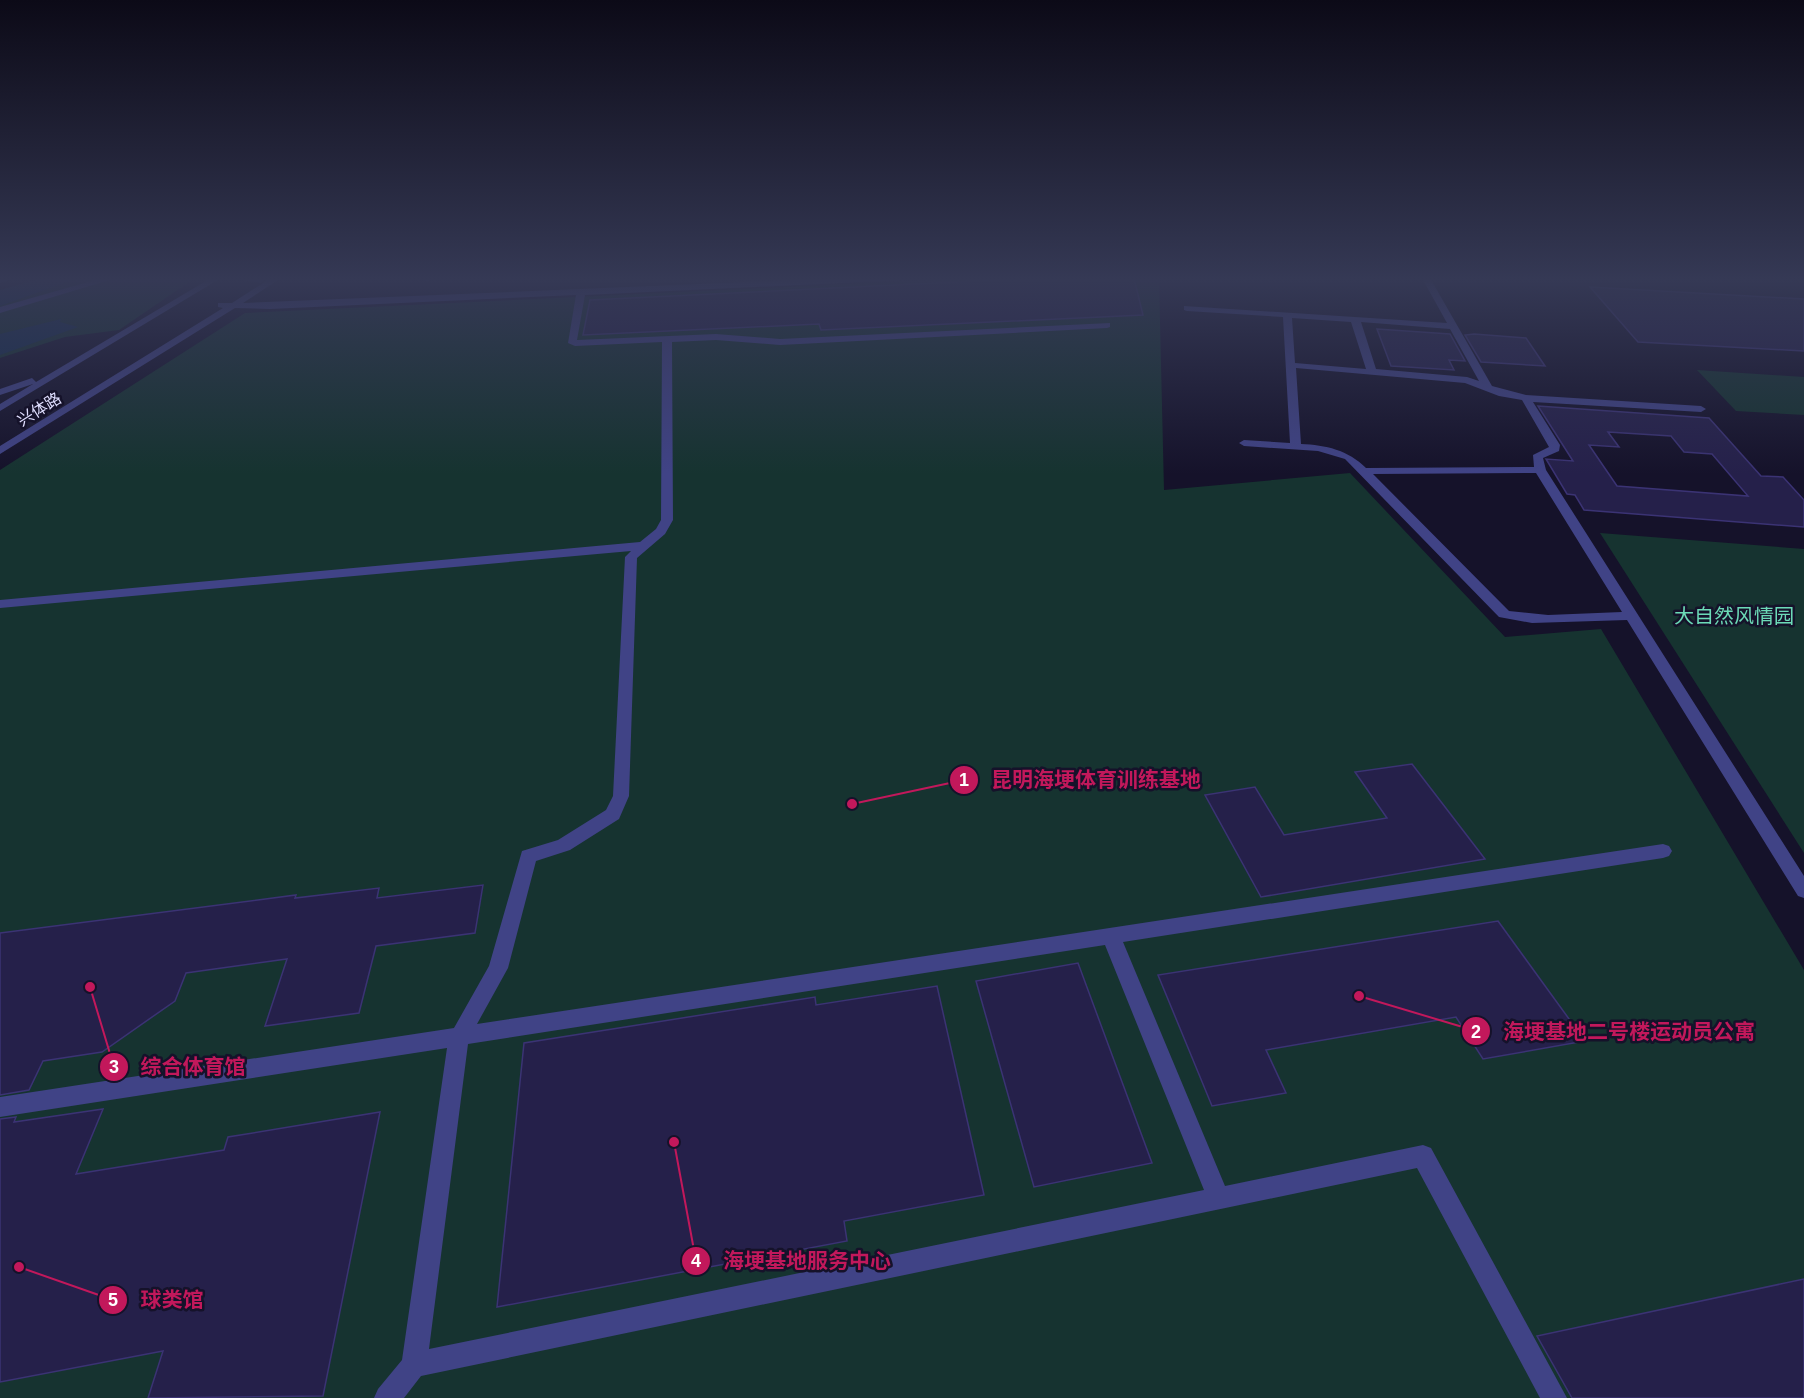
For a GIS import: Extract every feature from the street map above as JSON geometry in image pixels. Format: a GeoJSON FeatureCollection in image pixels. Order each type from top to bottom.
{"type":"FeatureCollection","features":[{"type":"Feature","properties":{"kind":"street"},"geometry":{"type":"LineString","coordinates":[[0,408],[108,343]]}},
{"type":"Feature","properties":{"kind":"street","name":"兴体路"},"geometry":{"type":"LineString","coordinates":[[0,441],[159,343]]}},
{"type":"Feature","properties":{"kind":"street","name":"兴体路"},"geometry":{"type":"LineString","coordinates":[[0,452],[173,343]]}},
{"type":"Feature","properties":{"kind":"street"},"geometry":{"type":"LineString","coordinates":[[387,1398],[414,1365],[459,1038],[498,968],[528,856],[564,846],[613,814],[621,796],[631,557],[661,531],[668,520],[667,343]]}},
{"type":"Feature","properties":{"kind":"street"},"geometry":{"type":"LineString","coordinates":[[1288,343],[1296,446]]}},
{"type":"Feature","properties":{"kind":"street"},"geometry":{"type":"LineString","coordinates":[[1363,343],[1372,372]]}},
{"type":"Feature","properties":{"kind":"street"},"geometry":{"type":"LineString","coordinates":[[1463,343],[1487,386]]}},
{"type":"Feature","properties":{"kind":"street"},"geometry":{"type":"LineString","coordinates":[[1289,365],[1467,380],[1503,394],[1526,398],[1701,408]]}},
{"type":"Feature","properties":{"kind":"street"},"geometry":{"type":"LineString","coordinates":[[0,392],[66,368]]}},
{"type":"Feature","properties":{"kind":"street"},"geometry":{"type":"LineString","coordinates":[[1526,398],[1555,445],[1555,449],[1538,456],[1540,470],[1629,616],[1804,891]]}},
{"type":"Feature","properties":{"kind":"street"},"geometry":{"type":"LineString","coordinates":[[1244,443],[1296,446],[1339,452],[1365,471],[1504,614],[1518,618],[1537,619],[1597,614],[1629,616]]}},
{"type":"Feature","properties":{"kind":"street"},"geometry":{"type":"LineString","coordinates":[[1365,471],[1540,470]]}},
{"type":"Feature","properties":{"kind":"street"},"geometry":{"type":"LineString","coordinates":[[0,604],[641,546]]}},
{"type":"Feature","properties":{"kind":"street"},"geometry":{"type":"LineString","coordinates":[[0,1107],[1663,851]]}},
{"type":"Feature","properties":{"kind":"street"},"geometry":{"type":"LineString","coordinates":[[1111,937],[1219,1198]]}},
{"type":"Feature","properties":{"kind":"street"},"geometry":{"type":"LineString","coordinates":[[414,1365],[1423,1156],[1554,1398]]}},
{"type":"Feature","properties":{"kind":"green space"},"geometry":{"type":"Polygon","coordinates":[[[0,343],[46,343],[0,358],[0,343]]]}},
{"type":"Feature","properties":{"kind":"green space"},"geometry":{"type":"Polygon","coordinates":[[[198,343],[1161,343],[1164,490],[1350,473],[1505,637],[1601,629],[1804,970],[1804,1398],[0,1398],[0,470],[198,343]]]}},
{"type":"Feature","properties":{"kind":"green space"},"geometry":{"type":"Polygon","coordinates":[[[1697,370],[1804,377],[1804,415],[1736,411],[1697,370]]]}},
{"type":"Feature","properties":{"kind":"green space","name":"大自然风情园"},"geometry":{"type":"Polygon","coordinates":[[[1600,533],[1804,549],[1804,853],[1600,533]]]}},
{"type":"Feature","properties":{"kind":"water"},"geometry":{"type":"Polygon","coordinates":[[[0,343],[33,343],[0,355],[0,343]]]}},
{"type":"Feature","properties":{"kind":"building"},"geometry":{"type":"Polygon","coordinates":[[[1382,343],[1455,343],[1465,361],[1449,360],[1454,370],[1391,366],[1382,343]]]}},
{"type":"Feature","properties":{"kind":"building"},"geometry":{"type":"Polygon","coordinates":[[[1470,343],[1530,343],[1545,366],[1481,362],[1470,343]]]}},
{"type":"Feature","properties":{"kind":"building"},"geometry":{"type":"Polygon","coordinates":[[[1661,343],[1804,343],[1804,351],[1661,343]]]}},
{"type":"Feature","properties":{"kind":"building"},"geometry":{"type":"Polygon","coordinates":[[[1538,406],[1709,418],[1761,476],[1783,477],[1804,500],[1804,527],[1584,510],[1575,495],[1567,494],[1546,459],[1573,461],[1538,406]],[[1608,432],[1619,447],[1589,445],[1617,486],[1748,496],[1712,454],[1684,452],[1671,436],[1608,432]]]}},
{"type":"Feature","properties":{"kind":"building"},"geometry":{"type":"Polygon","coordinates":[[[1412,764],[1485,859],[1261,897],[1205,795],[1255,787],[1284,835],[1387,818],[1355,772],[1412,764]]]}},
{"type":"Feature","properties":{"kind":"building"},"geometry":{"type":"Polygon","coordinates":[[[483,885],[475,933],[376,946],[359,1013],[265,1026],[287,959],[186,973],[175,1001],[102,1052],[43,1061],[29,1090],[0,1095],[0,933],[296,895],[295,898],[379,888],[377,898],[483,885]]]}},
{"type":"Feature","properties":{"kind":"building"},"geometry":{"type":"Polygon","coordinates":[[[1498,921],[1585,1041],[1483,1059],[1456,1017],[1266,1050],[1286,1093],[1212,1106],[1158,975],[1498,921]]]}},
{"type":"Feature","properties":{"kind":"building"},"geometry":{"type":"Polygon","coordinates":[[[1078,963],[1152,1163],[1034,1187],[976,981],[1078,963]]]}},
{"type":"Feature","properties":{"kind":"building"},"geometry":{"type":"Polygon","coordinates":[[[937,986],[984,1195],[844,1221],[847,1241],[497,1307],[524,1043],[815,997],[816,1005],[937,986]]]}},
{"type":"Feature","properties":{"kind":"building"},"geometry":{"type":"Polygon","coordinates":[[[103,1109],[76,1174],[224,1150],[228,1137],[380,1112],[323,1396],[148,1398],[163,1351],[0,1382],[0,1119],[16,1117],[14,1122],[103,1109]]]}},
{"type":"Feature","properties":{"kind":"building"},"geometry":{"type":"Polygon","coordinates":[[[1804,1279],[1804,1398],[1572,1398],[1537,1336],[1804,1279]]]}},
{"type":"Feature","properties":{"kind":"place","name":"昆明海埂体育训练基地"},"geometry":{"type":"Point","coordinates":[852,804]}},
{"type":"Feature","properties":{"kind":"place","name":"综合体育馆"},"geometry":{"type":"Point","coordinates":[90,987]}},
{"type":"Feature","properties":{"kind":"place","name":"海埂基地二号楼运动员公寓"},"geometry":{"type":"Point","coordinates":[1359,996]}},
{"type":"Feature","properties":{"kind":"place","name":"海埂基地服务中心"},"geometry":{"type":"Point","coordinates":[674,1142]}},
{"type":"Feature","properties":{"kind":"place","name":"球类馆"},"geometry":{"type":"Point","coordinates":[19,1267]}}]}
